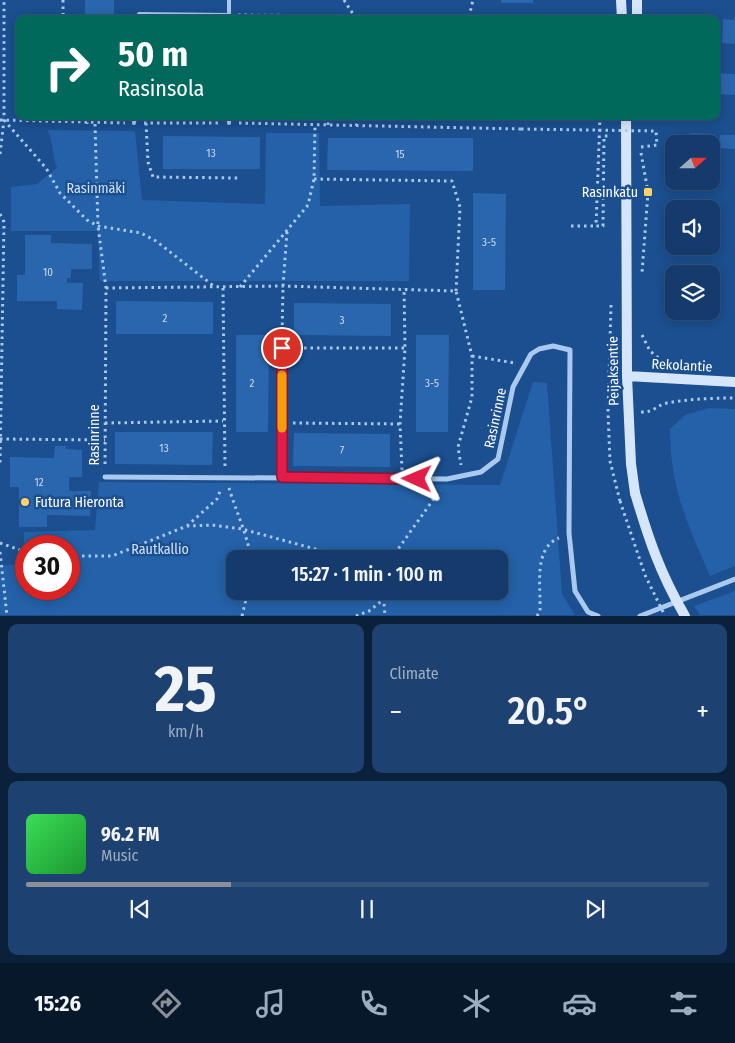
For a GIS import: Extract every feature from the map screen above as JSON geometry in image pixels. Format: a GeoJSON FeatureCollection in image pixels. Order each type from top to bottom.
{"type":"FeatureCollection","features":[{"type":"Feature","properties":{"kind":"main road"},"geometry":{"type":"LineString","coordinates":[[621,0],[622,15]]}},
{"type":"Feature","properties":{"kind":"main road"},"geometry":{"type":"LineString","coordinates":[[637,0],[637,15]]}},
{"type":"Feature","properties":{"kind":"main road","name":"Peijaksentie"},"geometry":{"type":"LineString","coordinates":[[626,120],[627,376],[628,412],[636,493],[652,550],[666,583],[685,616]]}},
{"type":"Feature","properties":{"kind":"main road","name":"Rekolantie"},"geometry":{"type":"LineString","coordinates":[[627,376],[735,382]]}},
{"type":"Feature","properties":{"kind":"street","name":"Rasinrinne"},"geometry":{"type":"LineString","coordinates":[[105,477],[282,477],[447,480],[481,472],[498,460],[512,386],[530,354],[539,349],[554,346],[570,350],[570,533],[574,591],[588,612],[598,616]]}},
{"type":"Feature","properties":{"kind":"street"},"geometry":{"type":"LineString","coordinates":[[282,348],[282,477]]}},
{"type":"Feature","properties":{"kind":"street"},"geometry":{"type":"LineString","coordinates":[[640,616],[735,579]]}},
{"type":"Feature","properties":{"kind":"lane"},"geometry":{"type":"LineString","coordinates":[[229,0],[229,15]]}},
{"type":"Feature","properties":{"kind":"lane"},"geometry":{"type":"LineString","coordinates":[[138,15],[168,15]]}},
{"type":"Feature","properties":{"kind":"path"},"geometry":{"type":"LineString","coordinates":[[0,154],[4,0]]}},
{"type":"Feature","properties":{"kind":"path"},"geometry":{"type":"LineString","coordinates":[[63,0],[63,15]]}},
{"type":"Feature","properties":{"kind":"path"},"geometry":{"type":"LineString","coordinates":[[344,0],[353,14]]}},
{"type":"Feature","properties":{"kind":"path"},"geometry":{"type":"LineString","coordinates":[[470,15],[474,0]]}},
{"type":"Feature","properties":{"kind":"path"},"geometry":{"type":"LineString","coordinates":[[344,15],[374,15]]}},
{"type":"Feature","properties":{"kind":"path"},"geometry":{"type":"LineString","coordinates":[[2,120],[87,124],[229,123],[656,131],[657,145],[640,145],[648,192],[642,277]]}},
{"type":"Feature","properties":{"kind":"path"},"geometry":{"type":"LineString","coordinates":[[2,120],[46,168],[60,193],[87,220],[98,226],[141,233],[156,241],[215,287]]}},
{"type":"Feature","properties":{"kind":"path"},"geometry":{"type":"LineString","coordinates":[[328,120],[328,126]]}},
{"type":"Feature","properties":{"kind":"path"},"geometry":{"type":"LineString","coordinates":[[356,126],[358,120]]}},
{"type":"Feature","properties":{"kind":"path"},"geometry":{"type":"LineString","coordinates":[[596,226],[600,120]]}},
{"type":"Feature","properties":{"kind":"path"},"geometry":{"type":"LineString","coordinates":[[146,123],[148,162],[153,177],[238,178]]}},
{"type":"Feature","properties":{"kind":"path","name":"Rasinrinne"},"geometry":{"type":"LineString","coordinates":[[95,124],[98,226],[106,288],[105,477]]}},
{"type":"Feature","properties":{"kind":"path"},"geometry":{"type":"LineString","coordinates":[[240,288],[308,205],[314,179],[315,126]]}},
{"type":"Feature","properties":{"kind":"path"},"geometry":{"type":"LineString","coordinates":[[610,126],[611,145]]}},
{"type":"Feature","properties":{"kind":"path"},"geometry":{"type":"LineString","coordinates":[[571,226],[603,226],[604,136],[610,136]]}},
{"type":"Feature","properties":{"kind":"path"},"geometry":{"type":"LineString","coordinates":[[314,179],[452,181],[460,207],[456,291],[472,356],[472,397],[458,447],[462,475]]}},
{"type":"Feature","properties":{"kind":"path"},"geometry":{"type":"LineString","coordinates":[[0,214],[4,222],[1,278],[0,464]]}},
{"type":"Feature","properties":{"kind":"path"},"geometry":{"type":"LineString","coordinates":[[287,232],[283,286],[282,348],[405,348]]}},
{"type":"Feature","properties":{"kind":"path"},"geometry":{"type":"LineString","coordinates":[[106,288],[240,288],[283,286],[456,291]]}},
{"type":"Feature","properties":{"kind":"path"},"geometry":{"type":"LineString","coordinates":[[223,288],[225,477],[251,550]]}},
{"type":"Feature","properties":{"kind":"path"},"geometry":{"type":"LineString","coordinates":[[403,479],[400,424],[405,348],[404,288]]}},
{"type":"Feature","properties":{"kind":"path"},"geometry":{"type":"LineString","coordinates":[[612,296],[608,412],[610,462],[620,501],[645,575],[665,616]]}},
{"type":"Feature","properties":{"kind":"path"},"geometry":{"type":"LineString","coordinates":[[642,326],[642,335],[650,351],[668,366]]}},
{"type":"Feature","properties":{"kind":"path"},"geometry":{"type":"LineString","coordinates":[[472,356],[525,364]]}},
{"type":"Feature","properties":{"kind":"path"},"geometry":{"type":"LineString","coordinates":[[608,412],[651,413],[664,404],[707,398],[735,398]]}},
{"type":"Feature","properties":{"kind":"path"},"geometry":{"type":"LineString","coordinates":[[105,423],[223,421]]}},
{"type":"Feature","properties":{"kind":"path"},"geometry":{"type":"LineString","coordinates":[[282,423],[400,424]]}},
{"type":"Feature","properties":{"kind":"path"},"geometry":{"type":"LineString","coordinates":[[0,439],[105,440]]}},
{"type":"Feature","properties":{"kind":"path"},"geometry":{"type":"LineString","coordinates":[[80,556],[112,556],[187,526],[217,500],[225,477]]}},
{"type":"Feature","properties":{"kind":"path"},"geometry":{"type":"LineString","coordinates":[[399,550],[447,480]]}},
{"type":"Feature","properties":{"kind":"path"},"geometry":{"type":"LineString","coordinates":[[187,526],[212,525],[242,529],[319,550]]}},
{"type":"Feature","properties":{"kind":"path"},"geometry":{"type":"LineString","coordinates":[[537,616],[540,611],[543,551],[550,541]]}},
{"type":"Feature","properties":{"kind":"path"},"geometry":{"type":"LineString","coordinates":[[0,543],[15,548]]}},
{"type":"Feature","properties":{"kind":"path"},"geometry":{"type":"LineString","coordinates":[[0,552],[7,616]]}},
{"type":"Feature","properties":{"kind":"path"},"geometry":{"type":"LineString","coordinates":[[242,616],[246,600]]}},
{"type":"Feature","properties":{"kind":"path"},"geometry":{"type":"LineString","coordinates":[[356,616],[369,611],[383,600]]}},
{"type":"Feature","properties":{"kind":"path"},"geometry":{"type":"LineString","coordinates":[[384,600],[385,616]]}},
{"type":"Feature","properties":{"kind":"green space","name":"Rasinmäki"},"geometry":{"type":"Polygon","coordinates":[[[47,130],[135,131],[142,200],[265,204],[266,133],[319,133],[320,206],[410,204],[409,281],[100,281],[98,231],[11,231],[11,187],[37,184],[57,168],[47,130]]]}},
{"type":"Feature","properties":{"kind":"green space","name":"Rautkallio"},"geometry":{"type":"Polygon","coordinates":[[[533,382],[547,383],[562,594],[575,615],[0,615],[0,565],[15,565],[15,600],[80,600],[80,535],[24,535],[24,532],[95,530],[99,482],[500,485],[533,382]]]}},
{"type":"Feature","properties":{"kind":"green space"},"geometry":{"type":"Polygon","coordinates":[[[709,408],[735,409],[735,566],[710,576],[681,504],[673,469],[670,429],[685,415],[709,408]]]}},
{"type":"Feature","properties":{"kind":"green space"},"geometry":{"type":"Polygon","coordinates":[[[735,591],[735,615],[700,615],[694,606],[735,591]]]}},
{"type":"Feature","properties":{"kind":"building"},"geometry":{"type":"Polygon","coordinates":[[[85,0],[114,0],[114,15],[85,15],[85,0]]]}},
{"type":"Feature","properties":{"kind":"building"},"geometry":{"type":"Polygon","coordinates":[[[501,0],[533,0],[533,3],[501,3],[501,0]]]}},
{"type":"Feature","properties":{"kind":"building"},"geometry":{"type":"Polygon","coordinates":[[[735,16],[735,44],[722,43],[723,19],[733,20],[735,16]]]}},
{"type":"Feature","properties":{"kind":"building"},"geometry":{"type":"Polygon","coordinates":[[[15,56],[15,109],[14,109],[15,56]]]}},
{"type":"Feature","properties":{"kind":"building"},"geometry":{"type":"Polygon","coordinates":[[[720,73],[735,74],[735,95],[720,94],[720,73]]]}},
{"type":"Feature","properties":{"kind":"building"},"geometry":{"type":"Polygon","coordinates":[[[691,133],[715,134],[715,135],[691,135],[691,133]]]}},
{"type":"Feature","properties":{"kind":"building"},"geometry":{"type":"Polygon","coordinates":[[[720,135],[735,135],[735,149],[720,148],[720,135]]]}},
{"type":"Feature","properties":{"kind":"building"},"geometry":{"type":"Polygon","coordinates":[[[163,136],[260,137],[260,169],[163,169],[163,136]]]}},
{"type":"Feature","properties":{"kind":"building"},"geometry":{"type":"Polygon","coordinates":[[[328,138],[473,138],[473,171],[327,170],[328,138]]]}},
{"type":"Feature","properties":{"kind":"building"},"geometry":{"type":"Polygon","coordinates":[[[473,193],[506,194],[505,290],[473,290],[473,193]]]}},
{"type":"Feature","properties":{"kind":"building"},"geometry":{"type":"Polygon","coordinates":[[[25,235],[51,235],[51,243],[92,244],[92,269],[71,269],[71,278],[67,278],[67,283],[83,283],[82,310],[57,309],[57,301],[17,301],[17,275],[25,275],[25,235]]]}},
{"type":"Feature","properties":{"kind":"building"},"geometry":{"type":"Polygon","coordinates":[[[116,301],[213,302],[213,334],[116,334],[116,301]]]}},
{"type":"Feature","properties":{"kind":"building"},"geometry":{"type":"Polygon","coordinates":[[[294,303],[391,304],[391,336],[294,335],[294,303]]]}},
{"type":"Feature","properties":{"kind":"building"},"geometry":{"type":"Polygon","coordinates":[[[236,335],[269,335],[268,432],[236,432],[236,335]]]}},
{"type":"Feature","properties":{"kind":"building"},"geometry":{"type":"Polygon","coordinates":[[[416,335],[449,335],[448,432],[416,432],[416,335]]]}},
{"type":"Feature","properties":{"kind":"building"},"geometry":{"type":"Polygon","coordinates":[[[115,432],[213,432],[212,465],[115,464],[115,432]]]}},
{"type":"Feature","properties":{"kind":"building"},"geometry":{"type":"Polygon","coordinates":[[[294,433],[390,434],[390,467],[293,466],[294,433]]]}},
{"type":"Feature","properties":{"kind":"building"},"geometry":{"type":"Polygon","coordinates":[[[55,446],[66,446],[66,449],[82,450],[82,477],[69,477],[69,491],[91,491],[90,516],[47,515],[47,527],[19,527],[19,487],[10,487],[10,457],[54,458],[55,446]]]}},
{"type":"Feature","properties":{"kind":"slow traffic"},"geometry":{"type":"LineString","coordinates":[[282,375],[282,428]]}},
{"type":"Feature","properties":{"kind":"place","name":"Rasinkatu"},"geometry":{"type":"Point","coordinates":[648,192]}},
{"type":"Feature","properties":{"kind":"place","name":"Futura Hieronta"},"geometry":{"type":"Point","coordinates":[25,502]}},
{"type":"Feature","properties":{"kind":"route"},"geometry":{"type":"LineString","coordinates":[[282,348],[282,477],[417,479]]}}]}
